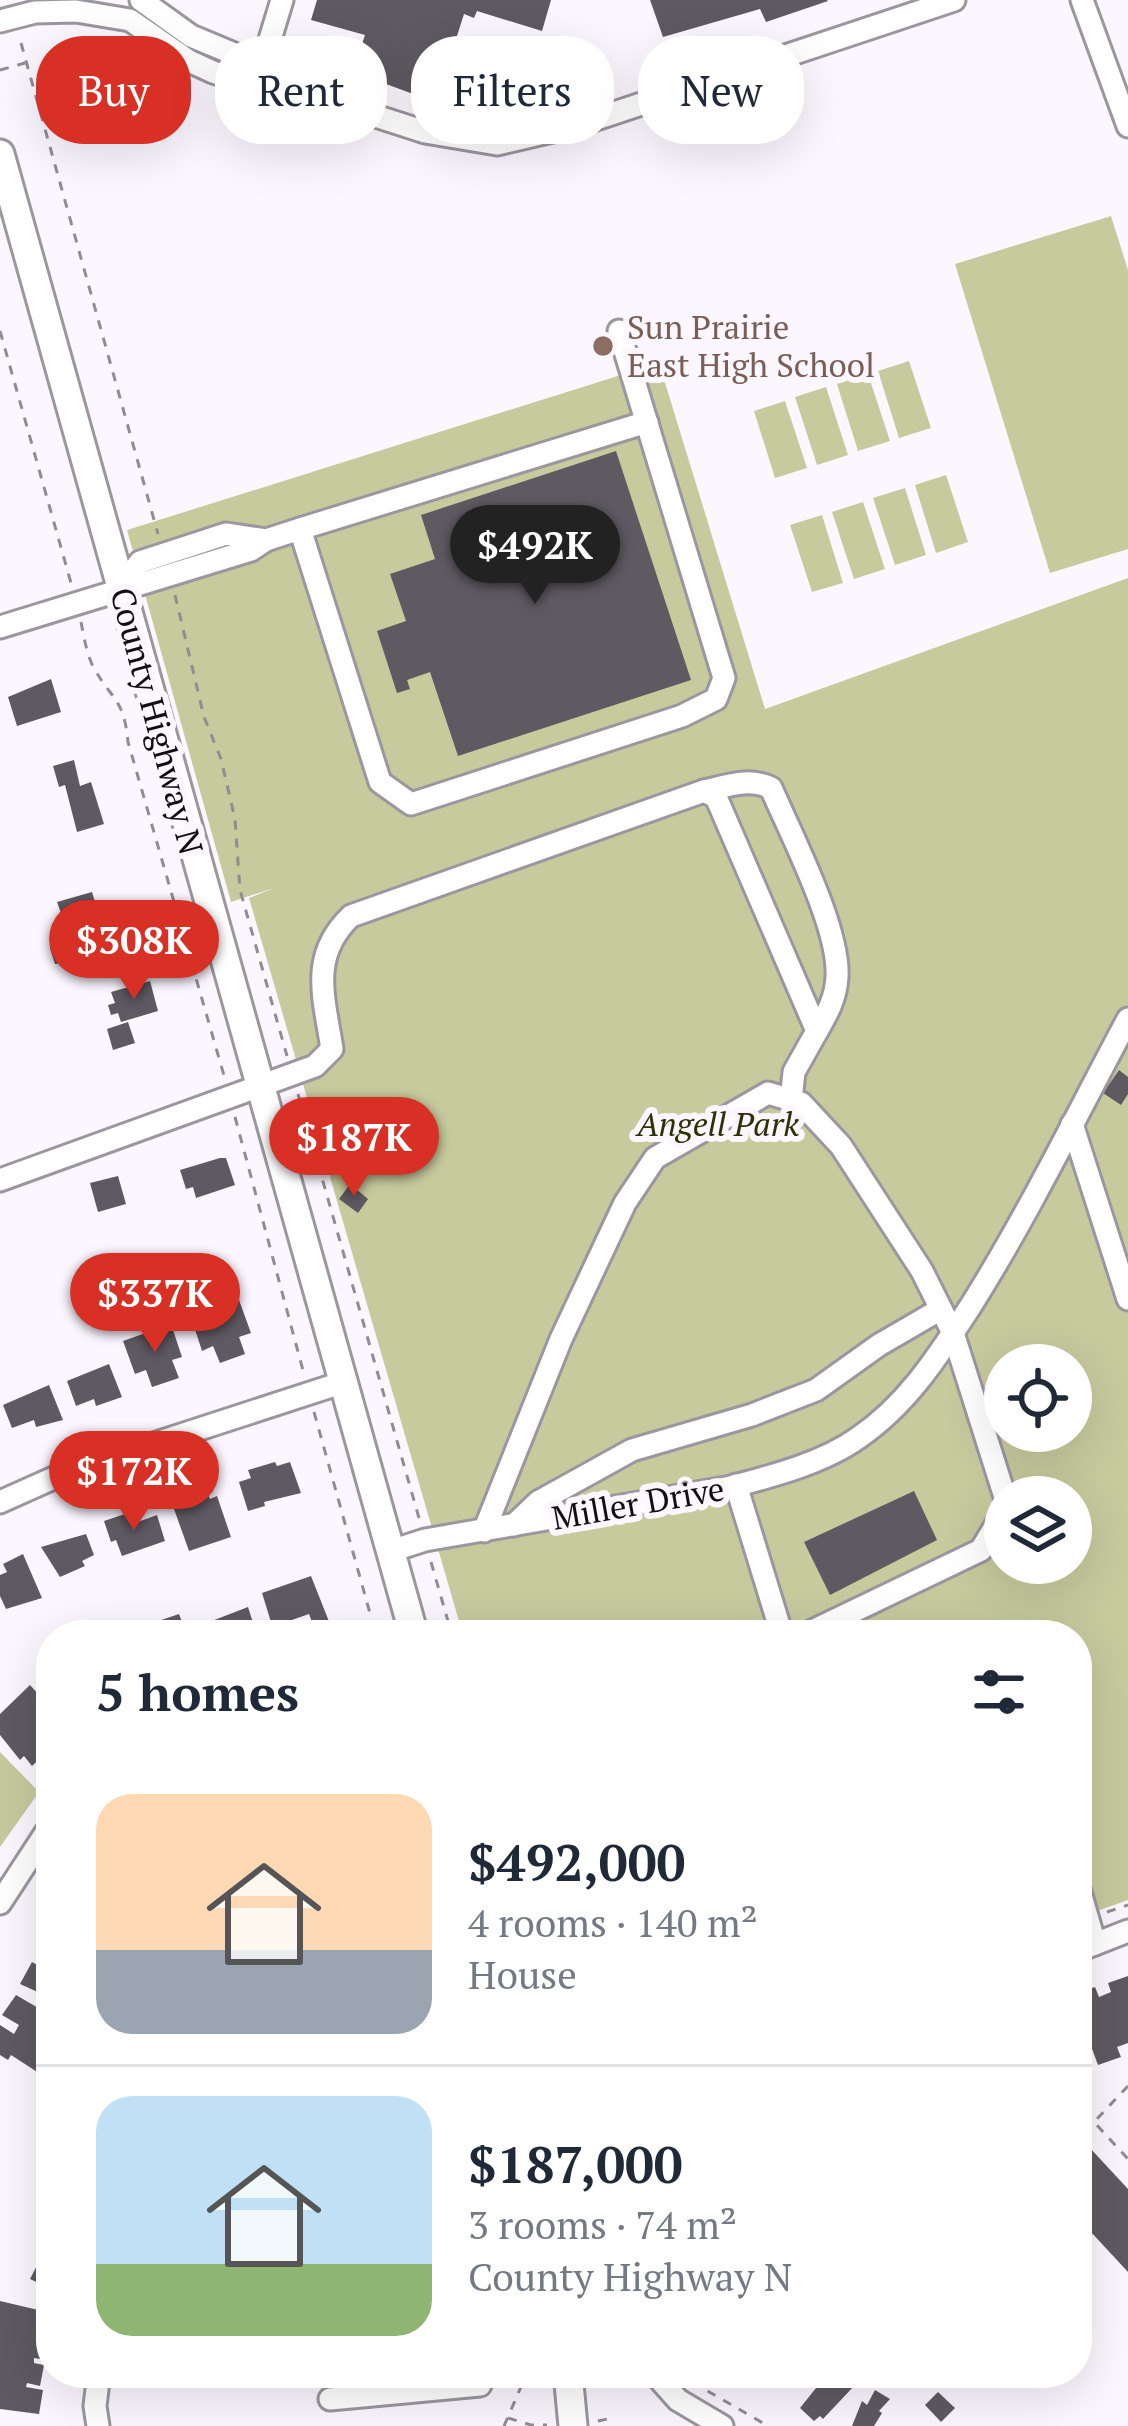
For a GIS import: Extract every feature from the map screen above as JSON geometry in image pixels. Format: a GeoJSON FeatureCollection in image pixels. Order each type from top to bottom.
{"type":"FeatureCollection","features":[{"type":"Feature","properties":{"kind":"main road","name":"County Highway N"},"geometry":{"type":"LineString","coordinates":[[0,154],[410,1620]]}},
{"type":"Feature","properties":{"kind":"main road"},"geometry":{"type":"LineString","coordinates":[[569,2388],[572,2426]]}},
{"type":"Feature","properties":{"kind":"street"},"geometry":{"type":"LineString","coordinates":[[272,36],[282,0]]}},
{"type":"Feature","properties":{"kind":"street"},"geometry":{"type":"LineString","coordinates":[[387,120],[479,143],[515,142],[954,0]]}},
{"type":"Feature","properties":{"kind":"street"},"geometry":{"type":"LineString","coordinates":[[1082,0],[1128,126]]}},
{"type":"Feature","properties":{"kind":"street"},"geometry":{"type":"LineString","coordinates":[[0,20],[35,12],[139,5],[215,50]]}},
{"type":"Feature","properties":{"kind":"street"},"geometry":{"type":"LineString","coordinates":[[300,529],[380,782],[411,805],[682,716],[716,699],[724,678],[619,332]]}},
{"type":"Feature","properties":{"kind":"street"},"geometry":{"type":"LineString","coordinates":[[0,627],[121,587],[140,562],[167,565],[226,534],[266,540],[647,422]]}},
{"type":"Feature","properties":{"kind":"street"},"geometry":{"type":"LineString","coordinates":[[0,1180],[315,1066],[332,1049],[323,952],[333,933],[351,916],[704,791],[742,782],[760,782],[771,788],[822,905],[838,974],[832,1004],[794,1072],[791,1100]]}},
{"type":"Feature","properties":{"kind":"street"},"geometry":{"type":"LineString","coordinates":[[704,791],[716,797],[817,1031]]}},
{"type":"Feature","properties":{"kind":"street","name":"Miller Drive"},"geometry":{"type":"LineString","coordinates":[[391,1551],[425,1540],[736,1485],[856,1440],[898,1406],[953,1333],[1002,1256],[1128,1019]]}},
{"type":"Feature","properties":{"kind":"street"},"geometry":{"type":"LineString","coordinates":[[484,1531],[561,1339],[625,1203],[655,1158],[768,1093],[801,1103],[841,1145],[886,1210],[953,1333],[998,1476]]}},
{"type":"Feature","properties":{"kind":"street"},"geometry":{"type":"LineString","coordinates":[[1072,1124],[1128,1299]]}},
{"type":"Feature","properties":{"kind":"street"},"geometry":{"type":"LineString","coordinates":[[514,1525],[538,1502],[632,1450],[752,1415],[816,1390],[941,1309]]}},
{"type":"Feature","properties":{"kind":"street"},"geometry":{"type":"LineString","coordinates":[[0,1502],[67,1472],[344,1382]]}},
{"type":"Feature","properties":{"kind":"street"},"geometry":{"type":"LineString","coordinates":[[736,1485],[777,1620]]}},
{"type":"Feature","properties":{"kind":"street"},"geometry":{"type":"LineString","coordinates":[[835,1620],[984,1545]]}},
{"type":"Feature","properties":{"kind":"street"},"geometry":{"type":"LineString","coordinates":[[0,1903],[36,1848]]}},
{"type":"Feature","properties":{"kind":"street"},"geometry":{"type":"LineString","coordinates":[[1092,1945],[1128,1931]]}},
{"type":"Feature","properties":{"kind":"street"},"geometry":{"type":"LineString","coordinates":[[97,2388],[98,2426]]}},
{"type":"Feature","properties":{"kind":"street"},"geometry":{"type":"LineString","coordinates":[[330,2399],[381,2388]]}},
{"type":"Feature","properties":{"kind":"street"},"geometry":{"type":"LineString","coordinates":[[667,2388],[678,2400],[722,2426]]}},
{"type":"Feature","properties":{"kind":"path"},"geometry":{"type":"LineString","coordinates":[[21,43],[167,565],[204,717],[228,787],[240,890],[448,1620]]}},
{"type":"Feature","properties":{"kind":"path"},"geometry":{"type":"LineString","coordinates":[[0,70],[27,62]]}},
{"type":"Feature","properties":{"kind":"path"},"geometry":{"type":"LineString","coordinates":[[0,331],[70,581]]}},
{"type":"Feature","properties":{"kind":"path"},"geometry":{"type":"LineString","coordinates":[[81,625],[95,670],[120,701],[222,1070]]}},
{"type":"Feature","properties":{"kind":"path"},"geometry":{"type":"LineString","coordinates":[[237,1123],[304,1372]]}},
{"type":"Feature","properties":{"kind":"path"},"geometry":{"type":"LineString","coordinates":[[315,1416],[372,1620]]}},
{"type":"Feature","properties":{"kind":"path"},"geometry":{"type":"LineString","coordinates":[[1128,2086],[1094,2122],[1128,2159]]}},
{"type":"Feature","properties":{"kind":"path"},"geometry":{"type":"LineString","coordinates":[[504,2426],[520,2388]]}},
{"type":"Feature","properties":{"kind":"path"},"geometry":{"type":"LineString","coordinates":[[703,2388],[768,2426]]}},
{"type":"Feature","properties":{"kind":"green space"},"geometry":{"type":"Polygon","coordinates":[[[1111,216],[1128,270],[1128,549],[1050,573],[955,264],[1111,216]]]}},
{"type":"Feature","properties":{"kind":"green space"},"geometry":{"type":"Polygon","coordinates":[[[909,361],[931,428],[899,438],[878,371],[909,361]]]}},
{"type":"Feature","properties":{"kind":"green space","name":"Angell Park"},"geometry":{"type":"Polygon","coordinates":[[[659,363],[765,709],[1128,578],[1128,1900],[1092,1913],[1092,1620],[459,1620],[249,898],[274,888],[231,902],[127,530],[659,363]]]}},
{"type":"Feature","properties":{"kind":"green space"},"geometry":{"type":"Polygon","coordinates":[[[868,374],[890,441],[858,451],[837,384],[868,374]]]}},
{"type":"Feature","properties":{"kind":"green space"},"geometry":{"type":"Polygon","coordinates":[[[826,387],[848,455],[817,465],[795,397],[826,387]]]}},
{"type":"Feature","properties":{"kind":"green space"},"geometry":{"type":"Polygon","coordinates":[[[785,401],[807,468],[775,478],[754,411],[785,401]]]}},
{"type":"Feature","properties":{"kind":"green space"},"geometry":{"type":"Polygon","coordinates":[[[946,475],[968,542],[936,553],[915,485],[946,475]]]}},
{"type":"Feature","properties":{"kind":"green space"},"geometry":{"type":"Polygon","coordinates":[[[905,488],[926,555],[895,565],[873,498],[905,488]]]}},
{"type":"Feature","properties":{"kind":"green space"},"geometry":{"type":"Polygon","coordinates":[[[863,502],[885,569],[854,579],[832,512],[863,502]]]}},
{"type":"Feature","properties":{"kind":"green space"},"geometry":{"type":"Polygon","coordinates":[[[822,515],[843,583],[812,592],[790,525],[822,515]]]}},
{"type":"Feature","properties":{"kind":"green space"},"geometry":{"type":"Polygon","coordinates":[[[0,1752],[36,1789],[36,1796],[0,1847],[0,1752]]]}},
{"type":"Feature","properties":{"kind":"building"},"geometry":{"type":"Polygon","coordinates":[[[317,0],[551,0],[542,31],[477,11],[474,18],[464,14],[457,36],[411,36],[411,93],[387,84],[387,36],[365,36],[311,20],[317,0]]]}},
{"type":"Feature","properties":{"kind":"building"},"geometry":{"type":"Polygon","coordinates":[[[650,0],[828,1],[766,22],[760,9],[663,36],[650,0]]]}},
{"type":"Feature","properties":{"kind":"building"},"geometry":{"type":"Polygon","coordinates":[[[616,451],[691,680],[458,756],[430,672],[407,680],[410,689],[397,693],[377,631],[406,621],[390,574],[435,559],[421,515],[616,451]]]}},
{"type":"Feature","properties":{"kind":"building"},"geometry":{"type":"Polygon","coordinates":[[[51,679],[61,712],[17,726],[8,697],[51,679]]]}},
{"type":"Feature","properties":{"kind":"building"},"geometry":{"type":"Polygon","coordinates":[[[74,760],[80,786],[91,782],[104,824],[77,832],[65,785],[59,787],[53,766],[74,760]]]}},
{"type":"Feature","properties":{"kind":"building"},"geometry":{"type":"Polygon","coordinates":[[[92,892],[99,915],[65,924],[57,902],[92,892]]]}},
{"type":"Feature","properties":{"kind":"building"},"geometry":{"type":"Polygon","coordinates":[[[79,939],[86,959],[55,964],[50,948],[79,939]]]}},
{"type":"Feature","properties":{"kind":"building"},"geometry":{"type":"Polygon","coordinates":[[[150,981],[158,1011],[121,1022],[118,1013],[111,1015],[108,1005],[115,1003],[111,992],[150,981]]]}},
{"type":"Feature","properties":{"kind":"building"},"geometry":{"type":"Polygon","coordinates":[[[128,1022],[135,1043],[113,1050],[107,1029],[128,1022]]]}},
{"type":"Feature","properties":{"kind":"building"},"geometry":{"type":"Polygon","coordinates":[[[1119,1070],[1128,1077],[1128,1094],[1121,1105],[1103,1093],[1119,1070]]]}},
{"type":"Feature","properties":{"kind":"building"},"geometry":{"type":"Polygon","coordinates":[[[226,1158],[235,1185],[196,1198],[193,1187],[186,1189],[180,1170],[226,1158]]]}},
{"type":"Feature","properties":{"kind":"building"},"geometry":{"type":"Polygon","coordinates":[[[118,1176],[126,1204],[98,1212],[90,1183],[118,1176]]]}},
{"type":"Feature","properties":{"kind":"building"},"geometry":{"type":"Polygon","coordinates":[[[350,1184],[368,1199],[358,1213],[339,1199],[350,1184]]]}},
{"type":"Feature","properties":{"kind":"building"},"geometry":{"type":"Polygon","coordinates":[[[239,1300],[251,1333],[239,1337],[245,1354],[220,1363],[213,1346],[202,1351],[191,1317],[239,1300]]]}},
{"type":"Feature","properties":{"kind":"building"},"geometry":{"type":"Polygon","coordinates":[[[171,1324],[182,1357],[172,1360],[179,1378],[152,1387],[146,1370],[135,1374],[123,1341],[171,1324]]]}},
{"type":"Feature","properties":{"kind":"building"},"geometry":{"type":"Polygon","coordinates":[[[109,1364],[122,1397],[96,1406],[94,1399],[76,1406],[67,1381],[109,1364]]]}},
{"type":"Feature","properties":{"kind":"building"},"geometry":{"type":"Polygon","coordinates":[[[49,1385],[63,1420],[36,1427],[34,1420],[12,1428],[3,1405],[49,1385]]]}},
{"type":"Feature","properties":{"kind":"building"},"geometry":{"type":"Polygon","coordinates":[[[275,1462],[277,1466],[290,1462],[301,1493],[248,1511],[239,1482],[251,1478],[248,1470],[275,1462]]]}},
{"type":"Feature","properties":{"kind":"building"},"geometry":{"type":"Polygon","coordinates":[[[205,1488],[210,1499],[217,1496],[231,1537],[189,1551],[174,1509],[185,1505],[182,1496],[205,1488]]]}},
{"type":"Feature","properties":{"kind":"building"},"geometry":{"type":"Polygon","coordinates":[[[914,1491],[937,1540],[830,1595],[804,1542],[914,1491]]]}},
{"type":"Feature","properties":{"kind":"building"},"geometry":{"type":"Polygon","coordinates":[[[128,1513],[135,1523],[157,1515],[165,1541],[122,1556],[104,1521],[128,1513]]]}},
{"type":"Feature","properties":{"kind":"building"},"geometry":{"type":"Polygon","coordinates":[[[86,1534],[94,1555],[82,1561],[85,1566],[60,1577],[41,1547],[86,1534]]]}},
{"type":"Feature","properties":{"kind":"building"},"geometry":{"type":"Polygon","coordinates":[[[23,1554],[42,1598],[6,1609],[0,1596],[0,1575],[7,1572],[3,1564],[23,1554]]]}},
{"type":"Feature","properties":{"kind":"building"},"geometry":{"type":"Polygon","coordinates":[[[311,1576],[328,1620],[311,1620],[309,1614],[270,1620],[262,1593],[311,1576]]]}},
{"type":"Feature","properties":{"kind":"building"},"geometry":{"type":"Polygon","coordinates":[[[248,1607],[252,1620],[214,1620],[248,1607]]]}},
{"type":"Feature","properties":{"kind":"building"},"geometry":{"type":"Polygon","coordinates":[[[30,1685],[36,1692],[36,1762],[32,1766],[24,1756],[20,1760],[0,1735],[0,1714],[30,1685]]]}},
{"type":"Feature","properties":{"kind":"building"},"geometry":{"type":"Polygon","coordinates":[[[32,1962],[36,1964],[36,1991],[20,1984],[32,1962]]]}},
{"type":"Feature","properties":{"kind":"building"},"geometry":{"type":"Polygon","coordinates":[[[1128,1976],[1128,2043],[1117,2047],[1121,2057],[1098,2065],[1092,2049],[1092,1988],[1099,1997],[1111,1992],[1108,1983],[1128,1976]]]}},
{"type":"Feature","properties":{"kind":"building"},"geometry":{"type":"Polygon","coordinates":[[[16,1995],[36,2007],[36,2071],[11,2055],[8,2060],[0,2055],[0,2025],[14,2034],[19,2025],[2,2015],[16,1995]]]}},
{"type":"Feature","properties":{"kind":"building"},"geometry":{"type":"Polygon","coordinates":[[[1092,2150],[1128,2189],[1128,2272],[1092,2233],[1092,2150]]]}},
{"type":"Feature","properties":{"kind":"building"},"geometry":{"type":"Polygon","coordinates":[[[0,2301],[36,2309],[36,2385],[27,2383],[26,2387],[43,2390],[39,2414],[0,2409],[0,2301]]]}},
{"type":"Feature","properties":{"kind":"building"},"geometry":{"type":"Polygon","coordinates":[[[816,2388],[852,2388],[823,2419],[814,2421],[800,2408],[816,2388]]]}},
{"type":"Feature","properties":{"kind":"building"},"geometry":{"type":"Polygon","coordinates":[[[875,2390],[890,2399],[874,2426],[852,2426],[862,2401],[867,2405],[875,2390]]]}},
{"type":"Feature","properties":{"kind":"building"},"geometry":{"type":"Polygon","coordinates":[[[938,2392],[955,2408],[941,2422],[925,2405],[938,2392]]]}},
{"type":"Feature","properties":{"kind":"place","name":"Sun Prairie East High School"},"geometry":{"type":"Point","coordinates":[603,346]}}]}
